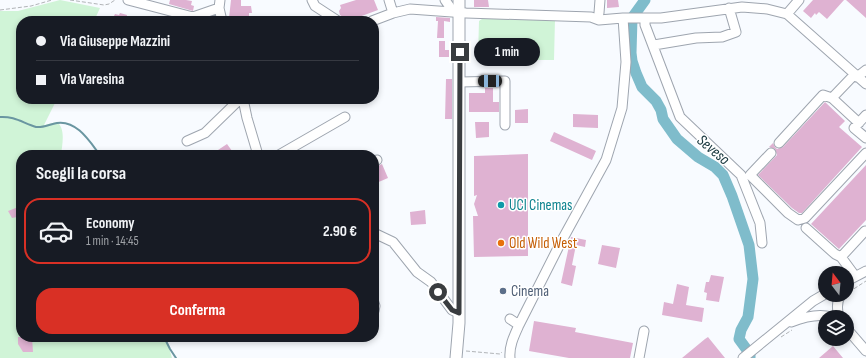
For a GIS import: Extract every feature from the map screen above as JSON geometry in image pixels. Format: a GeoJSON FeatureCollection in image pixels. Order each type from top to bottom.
{"type":"FeatureCollection","features":[{"type":"Feature","properties":{"kind":"main road"},"geometry":{"type":"LineString","coordinates":[[454,355],[459,333],[459,0]]}},
{"type":"Feature","properties":{"kind":"street"},"geometry":{"type":"LineString","coordinates":[[128,0],[189,16]]}},
{"type":"Feature","properties":{"kind":"street"},"geometry":{"type":"LineString","coordinates":[[312,0],[315,6],[330,16]]}},
{"type":"Feature","properties":{"kind":"street"},"geometry":{"type":"LineString","coordinates":[[389,0],[393,13]]}},
{"type":"Feature","properties":{"kind":"street"},"geometry":{"type":"LineString","coordinates":[[595,15],[600,0]]}},
{"type":"Feature","properties":{"kind":"street"},"geometry":{"type":"LineString","coordinates":[[787,14],[799,0]]}},
{"type":"Feature","properties":{"kind":"street"},"geometry":{"type":"LineString","coordinates":[[195,16],[220,4],[221,16]]}},
{"type":"Feature","properties":{"kind":"street"},"geometry":{"type":"LineString","coordinates":[[595,15],[599,20],[669,17],[729,8],[754,7],[787,14],[866,84]]}},
{"type":"Feature","properties":{"kind":"street"},"geometry":{"type":"LineString","coordinates":[[654,45],[696,38],[722,37],[736,32],[729,8]]}},
{"type":"Feature","properties":{"kind":"street"},"geometry":{"type":"LineString","coordinates":[[379,18],[410,9],[460,12],[595,15]]}},
{"type":"Feature","properties":{"kind":"street"},"geometry":{"type":"LineString","coordinates":[[510,358],[509,352],[519,325],[561,242],[606,160],[622,108],[626,62],[626,18]]}},
{"type":"Feature","properties":{"kind":"street"},"geometry":{"type":"LineString","coordinates":[[643,18],[680,117],[741,175],[760,223],[762,243]]}},
{"type":"Feature","properties":{"kind":"street"},"geometry":{"type":"LineString","coordinates":[[832,98],[856,76],[866,70]]}},
{"type":"Feature","properties":{"kind":"street"},"geometry":{"type":"LineString","coordinates":[[460,82],[505,81],[505,125]]}},
{"type":"Feature","properties":{"kind":"street"},"geometry":{"type":"LineString","coordinates":[[779,143],[823,95],[832,98],[859,123]]}},
{"type":"Feature","properties":{"kind":"street"},"geometry":{"type":"LineString","coordinates":[[187,141],[205,133],[235,104]]}},
{"type":"Feature","properties":{"kind":"street"},"geometry":{"type":"LineString","coordinates":[[244,104],[257,150]]}},
{"type":"Feature","properties":{"kind":"street"},"geometry":{"type":"LineString","coordinates":[[866,115],[854,128],[866,138]]}},
{"type":"Feature","properties":{"kind":"street"},"geometry":{"type":"LineString","coordinates":[[288,150],[345,117]]}},
{"type":"Feature","properties":{"kind":"street"},"geometry":{"type":"LineString","coordinates":[[771,153],[750,175],[788,213],[798,220],[805,218],[866,153]]}},
{"type":"Feature","properties":{"kind":"street"},"geometry":{"type":"LineString","coordinates":[[806,228],[860,274],[854,283]]}},
{"type":"Feature","properties":{"kind":"street"},"geometry":{"type":"LineString","coordinates":[[841,257],[866,231]]}},
{"type":"Feature","properties":{"kind":"street"},"geometry":{"type":"LineString","coordinates":[[379,235],[393,242],[417,272],[431,282],[452,310],[459,313]]}},
{"type":"Feature","properties":{"kind":"street"},"geometry":{"type":"LineString","coordinates":[[743,358],[818,298]]}},
{"type":"Feature","properties":{"kind":"street"},"geometry":{"type":"LineString","coordinates":[[779,328],[803,317],[818,315]]}},
{"type":"Feature","properties":{"kind":"street"},"geometry":{"type":"LineString","coordinates":[[510,319],[519,325]]}},
{"type":"Feature","properties":{"kind":"street"},"geometry":{"type":"LineString","coordinates":[[639,358],[644,331]]}},
{"type":"Feature","properties":{"kind":"street"},"geometry":{"type":"LineString","coordinates":[[854,337],[866,351]]}},
{"type":"Feature","properties":{"kind":"path"},"geometry":{"type":"LineString","coordinates":[[0,10],[31,6],[52,0]]}},
{"type":"Feature","properties":{"kind":"path"},"geometry":{"type":"LineString","coordinates":[[70,0],[104,5],[115,0]]}},
{"type":"Feature","properties":{"kind":"path"},"geometry":{"type":"LineString","coordinates":[[854,289],[866,281]]}},
{"type":"Feature","properties":{"kind":"path"},"geometry":{"type":"LineString","coordinates":[[454,355],[500,354],[511,346]]}},
{"type":"Feature","properties":{"kind":"green space"},"geometry":{"type":"Polygon","coordinates":[[[60,0],[100,8],[96,16],[16,16],[16,104],[54,104],[44,125],[57,122],[62,129],[63,137],[62,150],[16,150],[16,342],[167,342],[172,358],[0,358],[0,11],[18,11],[60,0]]]}},
{"type":"Feature","properties":{"kind":"green space"},"geometry":{"type":"Polygon","coordinates":[[[485,17],[555,19],[554,60],[521,60],[521,57],[478,56],[479,21],[485,17]]]}},
{"type":"Feature","properties":{"kind":"building"},"geometry":{"type":"Polygon","coordinates":[[[170,0],[192,1],[191,5],[194,6],[193,11],[169,4],[170,0]]]}},
{"type":"Feature","properties":{"kind":"building"},"geometry":{"type":"Polygon","coordinates":[[[231,0],[241,0],[241,6],[251,6],[252,13],[249,13],[249,16],[229,16],[231,0]]]}},
{"type":"Feature","properties":{"kind":"building"},"geometry":{"type":"Polygon","coordinates":[[[356,0],[374,0],[378,10],[362,16],[342,16],[339,11],[341,8],[340,5],[356,0]]]}},
{"type":"Feature","properties":{"kind":"building"},"geometry":{"type":"Polygon","coordinates":[[[474,0],[488,0],[489,7],[474,7],[474,0]]]}},
{"type":"Feature","properties":{"kind":"building"},"geometry":{"type":"Polygon","coordinates":[[[607,0],[618,0],[619,7],[607,8],[607,0]]]}},
{"type":"Feature","properties":{"kind":"building"},"geometry":{"type":"Polygon","coordinates":[[[813,0],[844,0],[827,19],[819,12],[816,15],[815,13],[811,18],[803,11],[813,0]]]}},
{"type":"Feature","properties":{"kind":"building"},"geometry":{"type":"Polygon","coordinates":[[[846,0],[866,0],[866,18],[846,0]]]}},
{"type":"Feature","properties":{"kind":"building"},"geometry":{"type":"Polygon","coordinates":[[[120,13],[127,15],[114,16],[115,14],[119,15],[120,13]]]}},
{"type":"Feature","properties":{"kind":"building"},"geometry":{"type":"Polygon","coordinates":[[[436,17],[450,18],[450,22],[444,21],[444,38],[437,38],[438,21],[436,21],[436,17]]]}},
{"type":"Feature","properties":{"kind":"building"},"geometry":{"type":"Polygon","coordinates":[[[439,41],[445,41],[445,50],[451,50],[451,57],[439,57],[439,41]]]}},
{"type":"Feature","properties":{"kind":"building"},"geometry":{"type":"Polygon","coordinates":[[[446,79],[452,79],[452,119],[445,119],[446,79]]]}},
{"type":"Feature","properties":{"kind":"building"},"geometry":{"type":"Polygon","coordinates":[[[485,88],[493,88],[493,102],[499,102],[499,112],[469,112],[469,93],[485,93],[485,88]]]}},
{"type":"Feature","properties":{"kind":"building"},"geometry":{"type":"Polygon","coordinates":[[[825,102],[845,121],[839,127],[862,147],[802,213],[799,213],[758,175],[777,155],[775,149],[769,147],[773,143],[777,149],[783,147],[825,102]]]}},
{"type":"Feature","properties":{"kind":"building"},"geometry":{"type":"Polygon","coordinates":[[[528,109],[528,123],[515,123],[515,110],[528,109]]]}},
{"type":"Feature","properties":{"kind":"building"},"geometry":{"type":"Polygon","coordinates":[[[573,114],[598,115],[598,128],[573,127],[573,114]]]}},
{"type":"Feature","properties":{"kind":"building"},"geometry":{"type":"Polygon","coordinates":[[[475,122],[489,122],[489,137],[476,138],[475,122]]]}},
{"type":"Feature","properties":{"kind":"building"},"geometry":{"type":"Polygon","coordinates":[[[554,132],[596,151],[592,160],[550,141],[554,132]]]}},
{"type":"Feature","properties":{"kind":"building"},"geometry":{"type":"Polygon","coordinates":[[[227,144],[231,150],[218,150],[227,144]]]}},
{"type":"Feature","properties":{"kind":"building","name":"UCI Cinemas"},"geometry":{"type":"Polygon","coordinates":[[[528,154],[528,256],[474,257],[473,216],[478,216],[474,204],[477,195],[474,196],[474,156],[528,154]]]}},
{"type":"Feature","properties":{"kind":"building"},"geometry":{"type":"Polygon","coordinates":[[[382,164],[388,178],[379,182],[379,166],[382,164]]]}},
{"type":"Feature","properties":{"kind":"building"},"geometry":{"type":"Polygon","coordinates":[[[866,165],[866,220],[839,249],[811,224],[866,165]]]}},
{"type":"Feature","properties":{"kind":"building"},"geometry":{"type":"Polygon","coordinates":[[[16,208],[16,217],[12,218],[8,211],[16,208]]]}},
{"type":"Feature","properties":{"kind":"building"},"geometry":{"type":"Polygon","coordinates":[[[425,210],[426,224],[411,225],[410,212],[425,210]]]}},
{"type":"Feature","properties":{"kind":"building"},"geometry":{"type":"Polygon","coordinates":[[[571,237],[586,240],[585,247],[576,245],[572,265],[576,266],[572,286],[561,283],[571,237]]]}},
{"type":"Feature","properties":{"kind":"building"},"geometry":{"type":"Polygon","coordinates":[[[602,245],[620,248],[616,268],[598,264],[602,245]]]}},
{"type":"Feature","properties":{"kind":"building"},"geometry":{"type":"Polygon","coordinates":[[[711,275],[724,277],[719,302],[706,300],[707,293],[704,292],[706,282],[709,282],[711,275]]]}},
{"type":"Feature","properties":{"kind":"building"},"geometry":{"type":"Polygon","coordinates":[[[677,284],[689,287],[686,305],[704,308],[702,322],[662,315],[664,302],[673,304],[677,284]]]}},
{"type":"Feature","properties":{"kind":"building"},"geometry":{"type":"Polygon","coordinates":[[[534,321],[576,328],[575,332],[633,343],[630,358],[569,358],[529,351],[534,321]]]}},
{"type":"Feature","properties":{"kind":"building"},"geometry":{"type":"Polygon","coordinates":[[[708,337],[725,358],[682,358],[705,339],[708,337]]]}},
{"type":"Feature","properties":{"kind":"building"},"geometry":{"type":"Polygon","coordinates":[[[18,342],[32,342],[33,352],[23,352],[18,342]]]}},
{"type":"Feature","properties":{"kind":"building"},"geometry":{"type":"Polygon","coordinates":[[[833,346],[843,358],[819,358],[833,346]]]}},
{"type":"Feature","properties":{"kind":"waterway","name":"Seveso"},"geometry":{"type":"LineString","coordinates":[[645,0],[632,18],[631,53],[636,73],[642,87],[656,101],[661,110],[663,119],[677,139],[698,157],[715,167],[723,175],[749,245],[753,279],[748,317],[741,330],[739,339],[750,354],[750,358]]}},
{"type":"Feature","properties":{"kind":"waterway"},"geometry":{"type":"LineString","coordinates":[[0,117],[14,119],[36,127],[57,123],[71,125],[77,128],[96,150]]}},
{"type":"Feature","properties":{"kind":"waterway"},"geometry":{"type":"LineString","coordinates":[[166,342],[176,358]]}},
{"type":"Feature","properties":{"kind":"place","name":"UCI Cinemas"},"geometry":{"type":"Point","coordinates":[501,205]}},
{"type":"Feature","properties":{"kind":"place","name":"Old Wild West"},"geometry":{"type":"Point","coordinates":[501,243]}},
{"type":"Feature","properties":{"kind":"place","name":"Cinema"},"geometry":{"type":"Point","coordinates":[503,291]}},
{"type":"Feature","properties":{"kind":"route"},"geometry":{"type":"LineString","coordinates":[[438,292],[452,310],[459,313],[460,52]]}}]}
